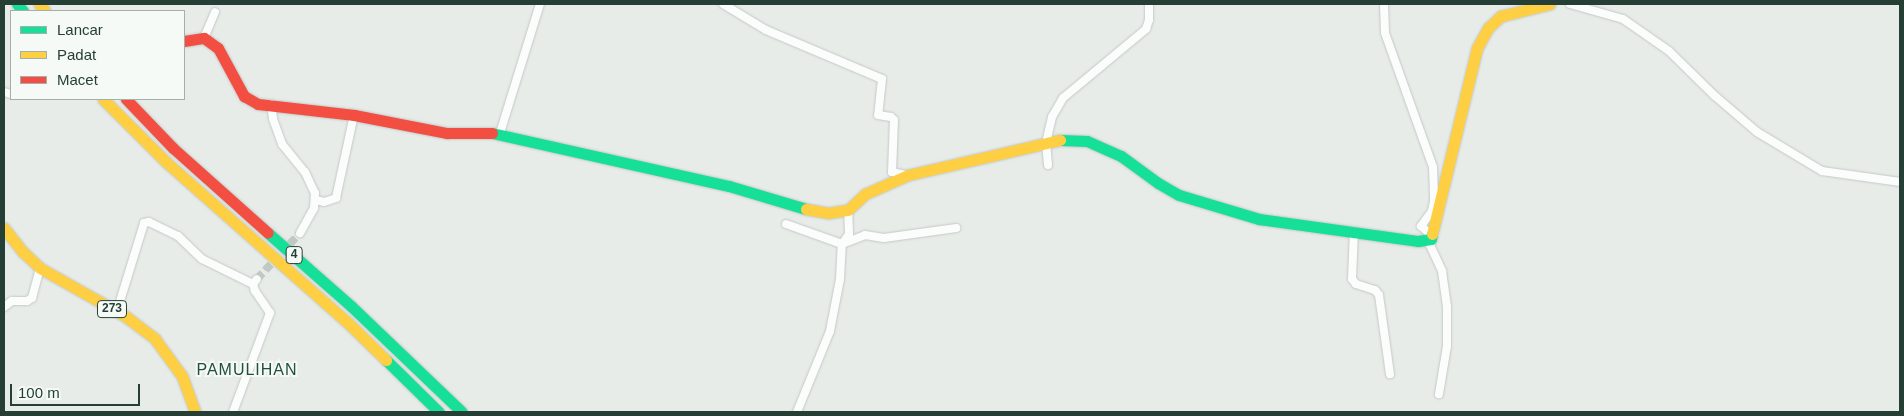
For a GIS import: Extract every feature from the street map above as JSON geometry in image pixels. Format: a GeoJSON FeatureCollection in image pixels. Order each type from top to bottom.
{"type":"FeatureCollection","features":[{"type":"Feature","properties":{"kind":"main road"},"geometry":{"type":"LineString","coordinates":[[185,41],[204,38],[218,48],[244,96],[250,101],[354,115],[447,133],[500,133],[588,156],[729,186],[804,209],[828,213],[848,210],[865,194],[908,175],[1059,140],[1087,141],[1121,156],[1158,183],[1179,195],[1259,219],[1418,241],[1431,239],[1477,48],[1488,28],[1501,16],[1550,4]]}},
{"type":"Feature","properties":{"kind":"main road","name":"4"},"geometry":{"type":"LineString","coordinates":[[104,100],[166,162],[346,321],[439,412]]}},
{"type":"Feature","properties":{"kind":"main road","name":"4"},"geometry":{"type":"LineString","coordinates":[[127,100],[173,148],[351,306],[462,412]]}},
{"type":"Feature","properties":{"kind":"main road","name":"273"},"geometry":{"type":"LineString","coordinates":[[4,228],[23,252],[40,268],[134,322],[162,347],[182,376],[195,412]]}},
{"type":"Feature","properties":{"kind":"street"},"geometry":{"type":"LineString","coordinates":[[500,133],[540,4]]}},
{"type":"Feature","properties":{"kind":"street"},"geometry":{"type":"LineString","coordinates":[[723,4],[766,30],[882,79],[878,115],[892,117],[894,120],[891,171],[893,174],[908,175]]}},
{"type":"Feature","properties":{"kind":"street"},"geometry":{"type":"LineString","coordinates":[[1048,165],[1046,143],[1052,117],[1063,98],[1146,29],[1149,20],[1149,4]]}},
{"type":"Feature","properties":{"kind":"street"},"geometry":{"type":"LineString","coordinates":[[1384,4],[1385,33],[1433,167],[1434,201],[1432,211],[1421,226],[1431,239],[1430,245],[1442,272],[1447,307],[1447,346],[1439,394]]}},
{"type":"Feature","properties":{"kind":"street"},"geometry":{"type":"LineString","coordinates":[[1570,4],[1623,19],[1670,51],[1715,96],[1757,132],[1822,171],[1900,182]]}},
{"type":"Feature","properties":{"kind":"street"},"geometry":{"type":"LineString","coordinates":[[204,38],[215,12]]}},
{"type":"Feature","properties":{"kind":"street"},"geometry":{"type":"LineString","coordinates":[[271,104],[282,144],[305,172],[316,193],[316,200],[300,233]]}},
{"type":"Feature","properties":{"kind":"street"},"geometry":{"type":"LineString","coordinates":[[316,200],[324,202],[336,198],[354,115]]}},
{"type":"Feature","properties":{"kind":"street"},"geometry":{"type":"LineString","coordinates":[[797,412],[830,331],[840,279],[842,244],[849,234],[848,210]]}},
{"type":"Feature","properties":{"kind":"street"},"geometry":{"type":"LineString","coordinates":[[117,311],[137,242],[144,223],[148,222],[178,236],[202,259],[255,282],[260,300],[269,308],[270,312],[233,412]]}},
{"type":"Feature","properties":{"kind":"street"},"geometry":{"type":"LineString","coordinates":[[786,224],[842,244],[865,235],[884,238],[956,228]]}},
{"type":"Feature","properties":{"kind":"street"},"geometry":{"type":"LineString","coordinates":[[1354,231],[1352,279],[1356,284],[1375,290],[1379,295],[1390,374]]}},
{"type":"Feature","properties":{"kind":"street"},"geometry":{"type":"LineString","coordinates":[[4,307],[12,301],[27,301],[32,298],[40,268]]}},
{"type":"Feature","properties":{"kind":"tunnel"},"geometry":{"type":"LineString","coordinates":[[257,279],[300,233]]}},
{"type":"Feature","properties":{"kind":"traffic: fast"},"geometry":{"type":"LineString","coordinates":[[17,4],[22,10]]}},
{"type":"Feature","properties":{"kind":"traffic: fast"},"geometry":{"type":"LineString","coordinates":[[492,133],[729,186],[806,209]]}},
{"type":"Feature","properties":{"kind":"traffic: fast"},"geometry":{"type":"LineString","coordinates":[[1060,140],[1087,141],[1121,156],[1158,183],[1179,195],[1259,219],[1418,241],[1431,239],[1432,234]]}},
{"type":"Feature","properties":{"kind":"traffic: fast"},"geometry":{"type":"LineString","coordinates":[[268,233],[351,306],[462,412]]}},
{"type":"Feature","properties":{"kind":"traffic: fast"},"geometry":{"type":"LineString","coordinates":[[386,360],[439,412]]}},
{"type":"Feature","properties":{"kind":"traffic: slow"},"geometry":{"type":"LineString","coordinates":[[39,4],[44,10]]}},
{"type":"Feature","properties":{"kind":"traffic: slow"},"geometry":{"type":"LineString","coordinates":[[1432,234],[1477,48],[1488,28],[1501,16],[1550,4]]}},
{"type":"Feature","properties":{"kind":"traffic: slow"},"geometry":{"type":"LineString","coordinates":[[104,100],[166,162],[346,321],[386,360]]}},
{"type":"Feature","properties":{"kind":"traffic: slow"},"geometry":{"type":"LineString","coordinates":[[806,209],[828,213],[848,210],[865,194],[908,175],[1060,140]]}},
{"type":"Feature","properties":{"kind":"traffic: slow"},"geometry":{"type":"LineString","coordinates":[[4,228],[23,252],[40,268],[125,316],[155,339],[182,376],[195,412]]}},
{"type":"Feature","properties":{"kind":"traffic: jam"},"geometry":{"type":"LineString","coordinates":[[185,41],[204,38],[218,48],[244,96],[258,104],[354,115],[447,133],[492,133]]}},
{"type":"Feature","properties":{"kind":"traffic: jam"},"geometry":{"type":"LineString","coordinates":[[127,100],[173,148],[268,233]]}},
{"type":"Feature","properties":{"kind":"district","name":"PAMULIHAN"},"geometry":{"type":"Point","coordinates":[247,370]}}]}
